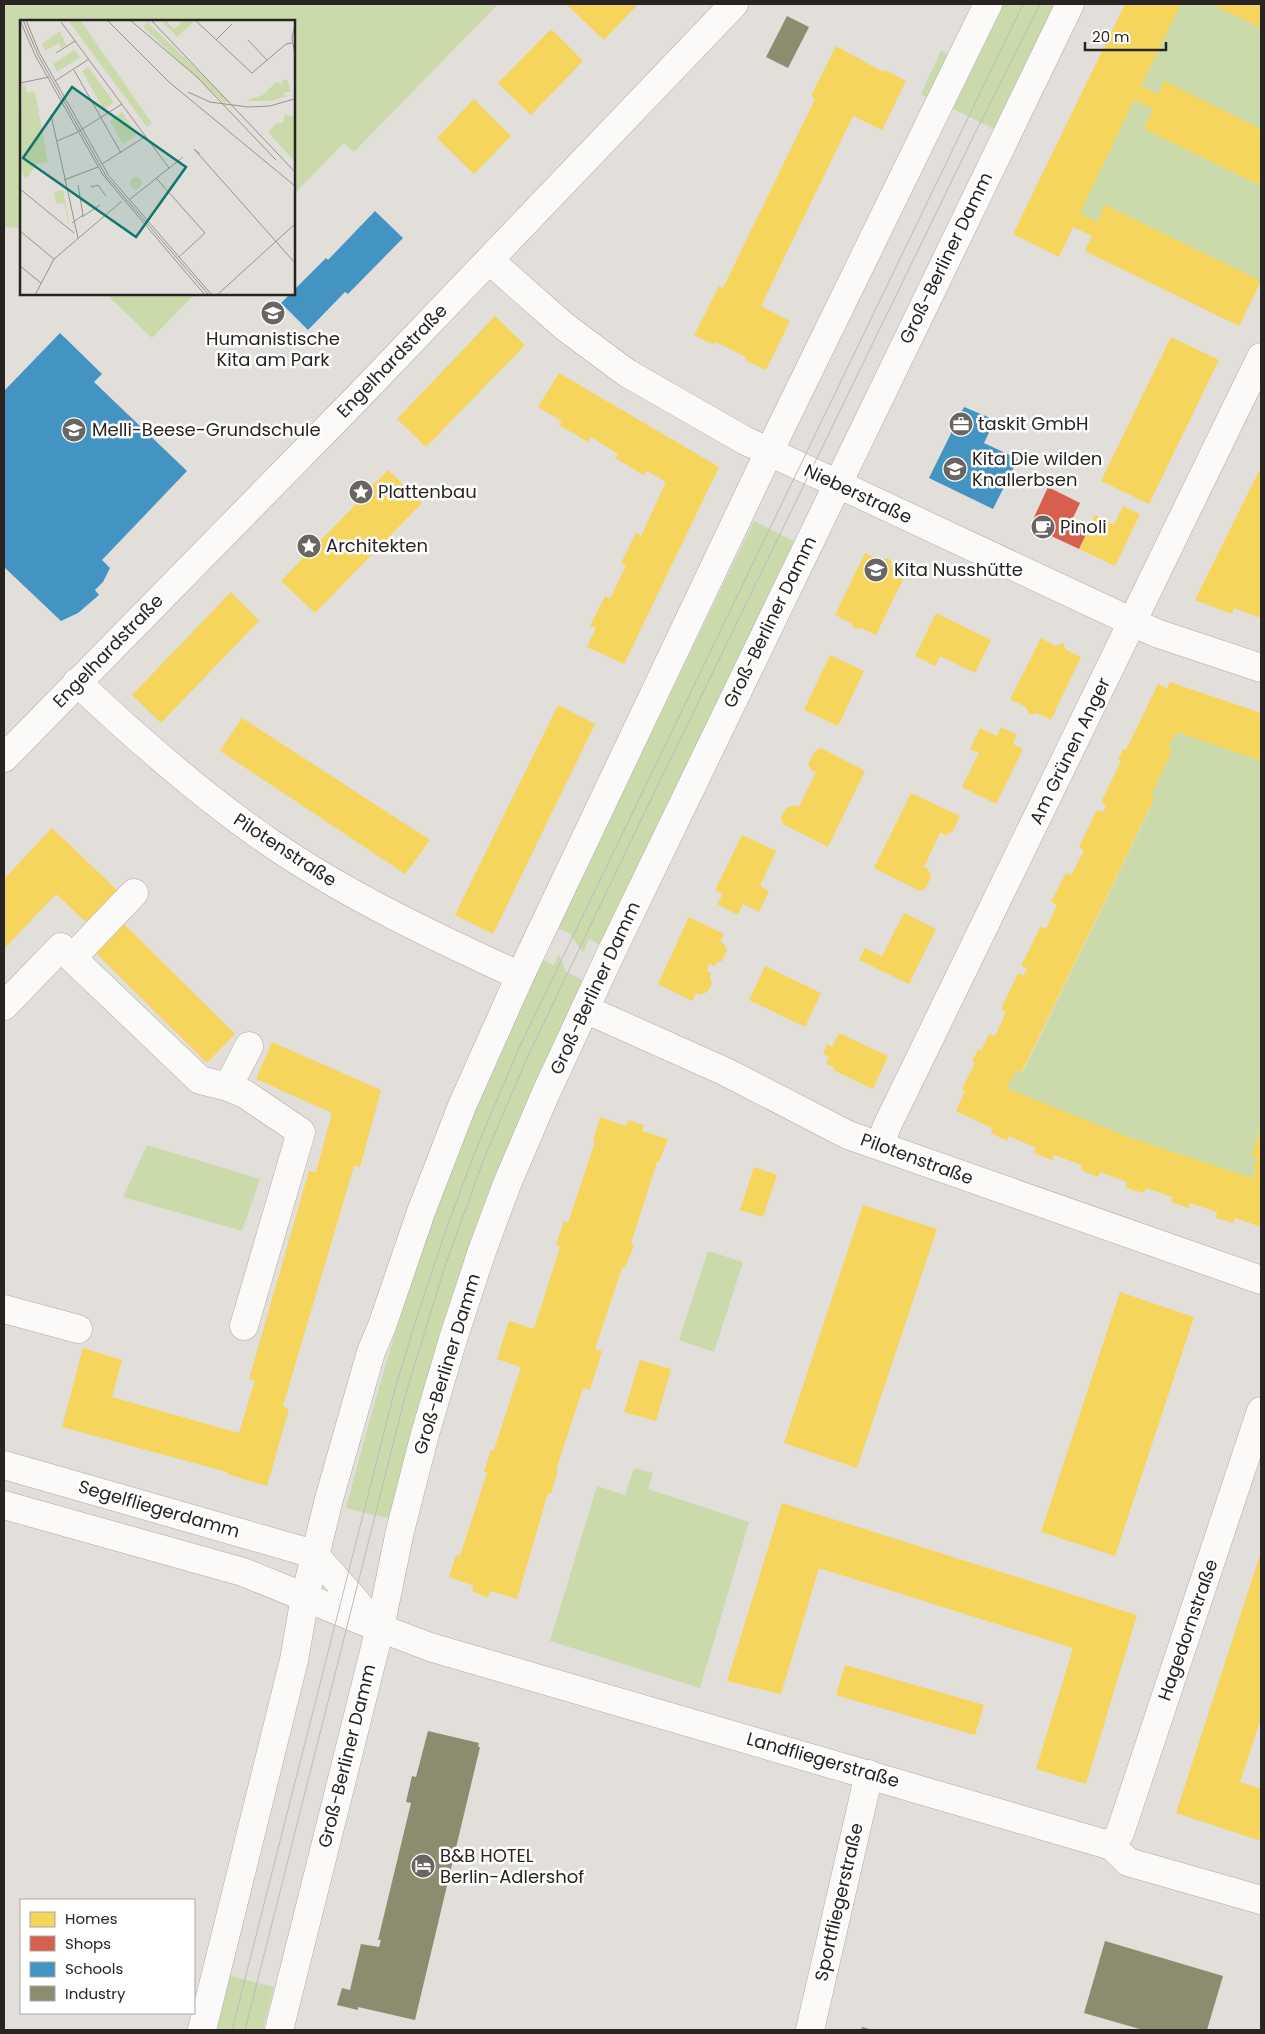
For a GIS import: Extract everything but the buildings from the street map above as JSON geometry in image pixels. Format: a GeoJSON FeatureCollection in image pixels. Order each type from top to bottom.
{"type":"FeatureCollection","features":[{"type":"Feature","properties":{"kind":"street","name":"Engelhardstraße"},"geometry":{"type":"LineString","coordinates":[[4,758],[358,397],[734,4]]}},
{"type":"Feature","properties":{"kind":"street"},"geometry":{"type":"LineString","coordinates":[[202,2030],[294,1660],[314,1554],[371,1352],[382,1326],[421,1212],[462,1106],[520,976],[769,452],[988,4]]}},
{"type":"Feature","properties":{"kind":"street","name":"Groß-Berliner Damm"},"geometry":{"type":"LineString","coordinates":[[278,2030],[380,1628],[400,1531],[425,1434],[482,1251],[507,1184],[585,1009],[1070,4]]}},
{"type":"Feature","properties":{"kind":"street","name":"Nieberstraße"},"geometry":{"type":"LineString","coordinates":[[489,260],[565,328],[627,373],[744,440],[1132,623],[1156,633],[1261,668]]}},
{"type":"Feature","properties":{"kind":"street","name":"Am Grünen Anger"},"geometry":{"type":"LineString","coordinates":[[881,1146],[890,1119],[1261,357]]}},
{"type":"Feature","properties":{"kind":"street","name":"Pilotenstraße"},"geometry":{"type":"LineString","coordinates":[[77,682],[128,730],[215,804],[274,845],[382,910],[520,976]]}},
{"type":"Feature","properties":{"kind":"street"},"geometry":{"type":"LineString","coordinates":[[72,958],[134,893]]}},
{"type":"Feature","properties":{"kind":"street"},"geometry":{"type":"LineString","coordinates":[[4,1006],[61,947],[200,1080],[228,1087],[245,1094],[301,1132],[244,1326]]}},
{"type":"Feature","properties":{"kind":"street","name":"Pilotenstraße"},"geometry":{"type":"LineString","coordinates":[[585,1009],[726,1072],[848,1135],[1261,1280]]}},
{"type":"Feature","properties":{"kind":"street"},"geometry":{"type":"LineString","coordinates":[[228,1087],[249,1046]]}},
{"type":"Feature","properties":{"kind":"street"},"geometry":{"type":"LineString","coordinates":[[4,1309],[78,1329]]}},
{"type":"Feature","properties":{"kind":"street","name":"Hagedornstraße"},"geometry":{"type":"LineString","coordinates":[[1112,1846],[1120,1833],[1261,1411]]}},
{"type":"Feature","properties":{"kind":"street","name":"Segelfliegerdamm"},"geometry":{"type":"LineString","coordinates":[[4,1465],[314,1554]]}},
{"type":"Feature","properties":{"kind":"street"},"geometry":{"type":"LineString","coordinates":[[4,1505],[243,1572],[305,1597]]}},
{"type":"Feature","properties":{"kind":"street"},"geometry":{"type":"LineString","coordinates":[[314,1554],[380,1628]]}},
{"type":"Feature","properties":{"kind":"street","name":"Landfliegerstraße"},"geometry":{"type":"LineString","coordinates":[[305,1597],[430,1646],[1112,1846],[1128,1862],[1261,1900]]}},
{"type":"Feature","properties":{"kind":"street","name":"Sportfliegerstraße"},"geometry":{"type":"LineString","coordinates":[[810,2030],[869,1774]]}},
{"type":"Feature","properties":{"kind":"green space"},"geometry":{"type":"Polygon","coordinates":[[[4,4],[498,4],[354,152],[344,143],[295,193],[295,20],[20,20],[20,228],[4,227],[4,4]]]}},
{"type":"Feature","properties":{"kind":"green space"},"geometry":{"type":"Polygon","coordinates":[[[1003,4],[1055,4],[996,130],[953,109],[1003,4]]]}},
{"type":"Feature","properties":{"kind":"green space"},"geometry":{"type":"Polygon","coordinates":[[[1181,4],[1211,4],[1261,28],[1261,129],[1165,82],[1158,94],[1141,86],[1181,4]]]}},
{"type":"Feature","properties":{"kind":"green space"},"geometry":{"type":"Polygon","coordinates":[[[941,50],[950,57],[930,99],[921,94],[941,50]]]}},
{"type":"Feature","properties":{"kind":"green space"},"geometry":{"type":"Polygon","coordinates":[[[1134,100],[1153,109],[1144,129],[1261,186],[1261,281],[1105,205],[1097,222],[1080,213],[1134,100]]]}},
{"type":"Feature","properties":{"kind":"green space"},"geometry":{"type":"Polygon","coordinates":[[[107,295],[194,295],[152,338],[107,295]]]}},
{"type":"Feature","properties":{"kind":"green space"},"geometry":{"type":"Polygon","coordinates":[[[754,521],[796,542],[602,945],[589,939],[583,953],[569,933],[557,928],[754,521]]]}},
{"type":"Feature","properties":{"kind":"green space"},"geometry":{"type":"Polygon","coordinates":[[[1177,732],[1261,761],[1261,1126],[1251,1156],[1257,1158],[1253,1168],[1256,1170],[1252,1178],[1128,1137],[1006,1088],[1017,1070],[1023,1072],[1155,798],[1151,796],[1170,755],[1171,748],[1168,747],[1177,732]]]}},
{"type":"Feature","properties":{"kind":"green space"},"geometry":{"type":"Polygon","coordinates":[[[559,954],[566,972],[585,981],[391,1519],[346,1508],[396,1331],[455,1157],[486,1082],[542,959],[554,965],[559,954]]]}},
{"type":"Feature","properties":{"kind":"green space"},"geometry":{"type":"Polygon","coordinates":[[[147,1145],[260,1179],[242,1231],[123,1197],[147,1145]]]}},
{"type":"Feature","properties":{"kind":"green space"},"geometry":{"type":"Polygon","coordinates":[[[708,1251],[743,1262],[714,1352],[679,1340],[708,1251]]]}},
{"type":"Feature","properties":{"kind":"green space"},"geometry":{"type":"Polygon","coordinates":[[[634,1468],[653,1473],[648,1489],[749,1522],[700,1688],[550,1641],[597,1486],[625,1495],[634,1468]]]}},
{"type":"Feature","properties":{"kind":"green space"},"geometry":{"type":"Polygon","coordinates":[[[227,1975],[274,1987],[263,2030],[214,2030],[227,1975]]]}},
{"type":"Feature","properties":{"kind":"tram line"},"geometry":{"type":"LineString","coordinates":[[232,2030],[395,1389],[445,1232],[475,1152],[519,1048],[1023,4]]}},
{"type":"Feature","properties":{"kind":"tram line"},"geometry":{"type":"LineString","coordinates":[[245,2030],[406,1393],[445,1266],[485,1156],[527,1058],[641,820],[976,131],[1040,4]]}},
{"type":"Feature","properties":{"kind":"place","name":"Humanistische Kita am Park"},"geometry":{"type":"Point","coordinates":[273,313]}},
{"type":"Feature","properties":{"kind":"place","name":"taskit GmbH"},"geometry":{"type":"Point","coordinates":[961,424]}},
{"type":"Feature","properties":{"kind":"place","name":"Melli-Beese-Grundschule"},"geometry":{"type":"Point","coordinates":[74,430]}},
{"type":"Feature","properties":{"kind":"place","name":"Kita Die wilden Knallerbsen"},"geometry":{"type":"Point","coordinates":[955,469]}},
{"type":"Feature","properties":{"kind":"place","name":"Plattenbau"},"geometry":{"type":"Point","coordinates":[361,492]}},
{"type":"Feature","properties":{"kind":"place","name":"Pinoli"},"geometry":{"type":"Point","coordinates":[1043,527]}},
{"type":"Feature","properties":{"kind":"place","name":"Architekten"},"geometry":{"type":"Point","coordinates":[309,546]}},
{"type":"Feature","properties":{"kind":"place","name":"Kita Nusshütte"},"geometry":{"type":"Point","coordinates":[876,570]}},
{"type":"Feature","properties":{"kind":"place","name":"B&B HOTEL Berlin-Adlershof"},"geometry":{"type":"Point","coordinates":[423,1866]}}]}
